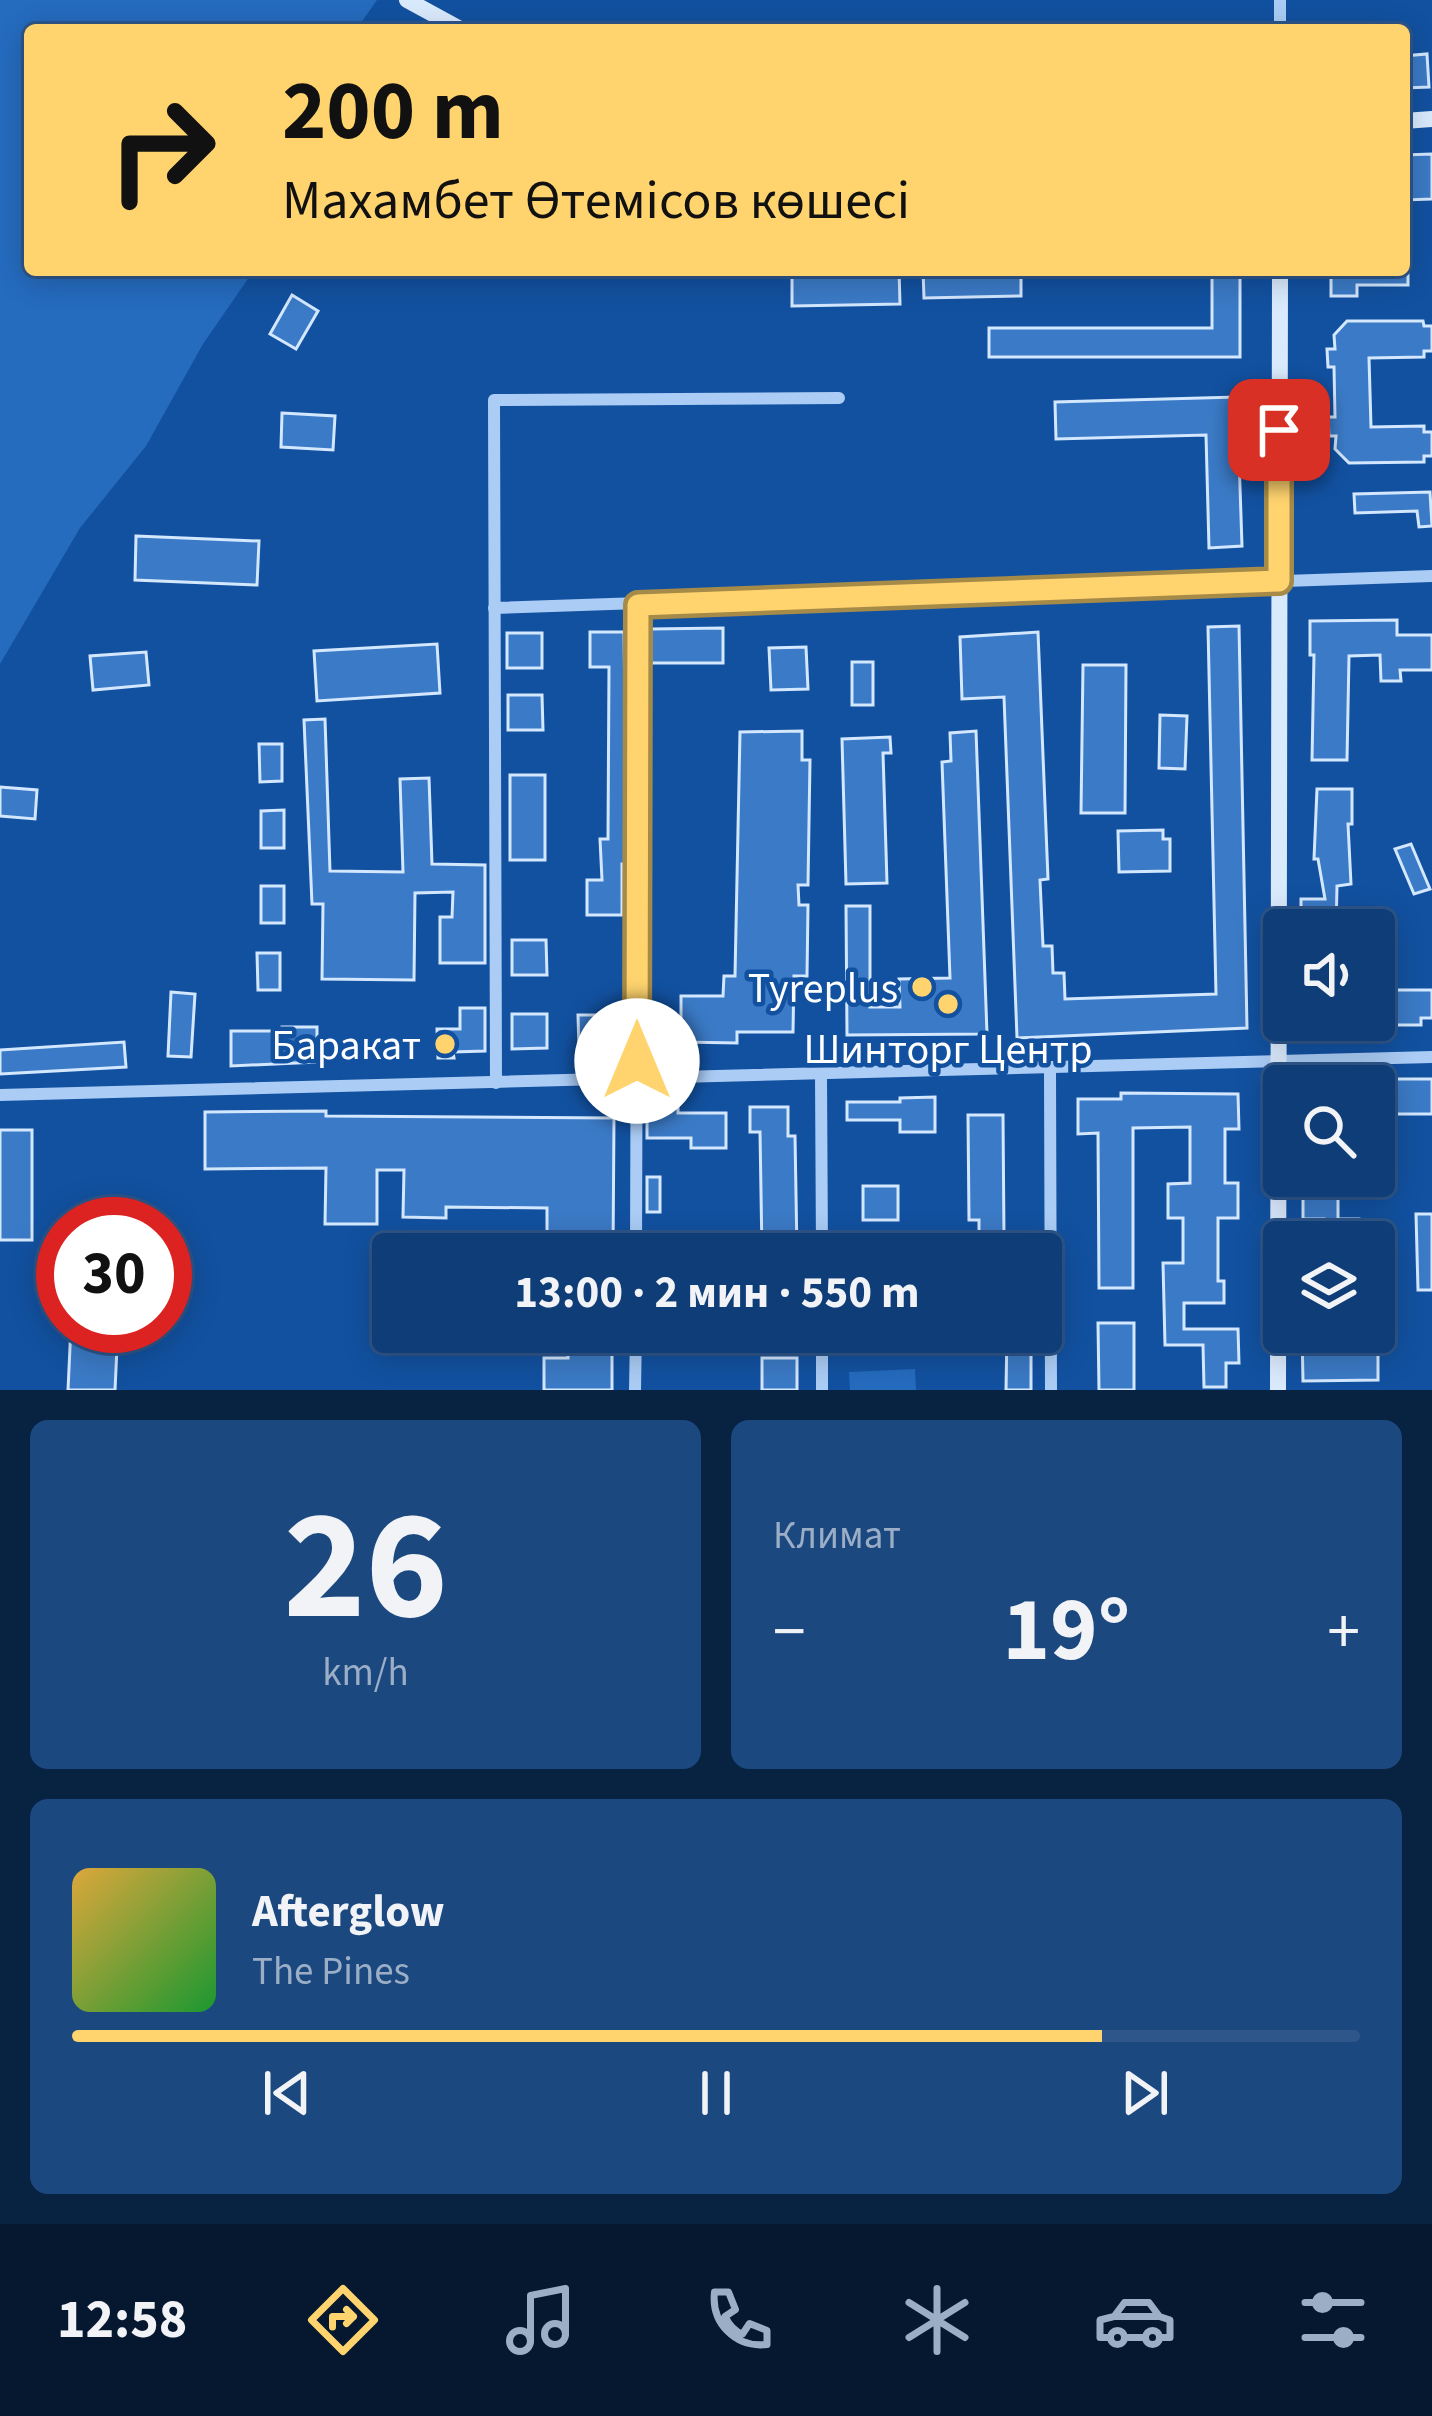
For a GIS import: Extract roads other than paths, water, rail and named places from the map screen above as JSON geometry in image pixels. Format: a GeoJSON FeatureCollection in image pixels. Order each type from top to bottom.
{"type":"FeatureCollection","features":[{"type":"Feature","properties":{"kind":"street"},"geometry":{"type":"LineString","coordinates":[[406,0],[451,24]]}},
{"type":"Feature","properties":{"kind":"street"},"geometry":{"type":"LineString","coordinates":[[1278,1390],[1280,276]]}},
{"type":"Feature","properties":{"kind":"street"},"geometry":{"type":"LineString","coordinates":[[496,1083],[494,400],[838,398]]}},
{"type":"Feature","properties":{"kind":"street"},"geometry":{"type":"LineString","coordinates":[[494,608],[1432,576]]}},
{"type":"Feature","properties":{"kind":"street"},"geometry":{"type":"LineString","coordinates":[[636,1233],[638,605]]}},
{"type":"Feature","properties":{"kind":"street"},"geometry":{"type":"LineString","coordinates":[[0,1095],[1432,1057]]}},
{"type":"Feature","properties":{"kind":"street"},"geometry":{"type":"LineString","coordinates":[[1050,1070],[1051,1390]]}},
{"type":"Feature","properties":{"kind":"street"},"geometry":{"type":"LineString","coordinates":[[821,1076],[822,1233]]}},
{"type":"Feature","properties":{"kind":"street"},"geometry":{"type":"LineString","coordinates":[[635,1390],[636,1353]]}},
{"type":"Feature","properties":{"kind":"street"},"geometry":{"type":"LineString","coordinates":[[822,1353],[822,1390]]}},
{"type":"Feature","properties":{"kind":"place","name":"Tyreplus"},"geometry":{"type":"Point","coordinates":[922,987]}},
{"type":"Feature","properties":{"kind":"place","name":"Шинторг Центр"},"geometry":{"type":"Point","coordinates":[948,1004]}},
{"type":"Feature","properties":{"kind":"place","name":"Баракат"},"geometry":{"type":"Point","coordinates":[445,1044]}}]}
